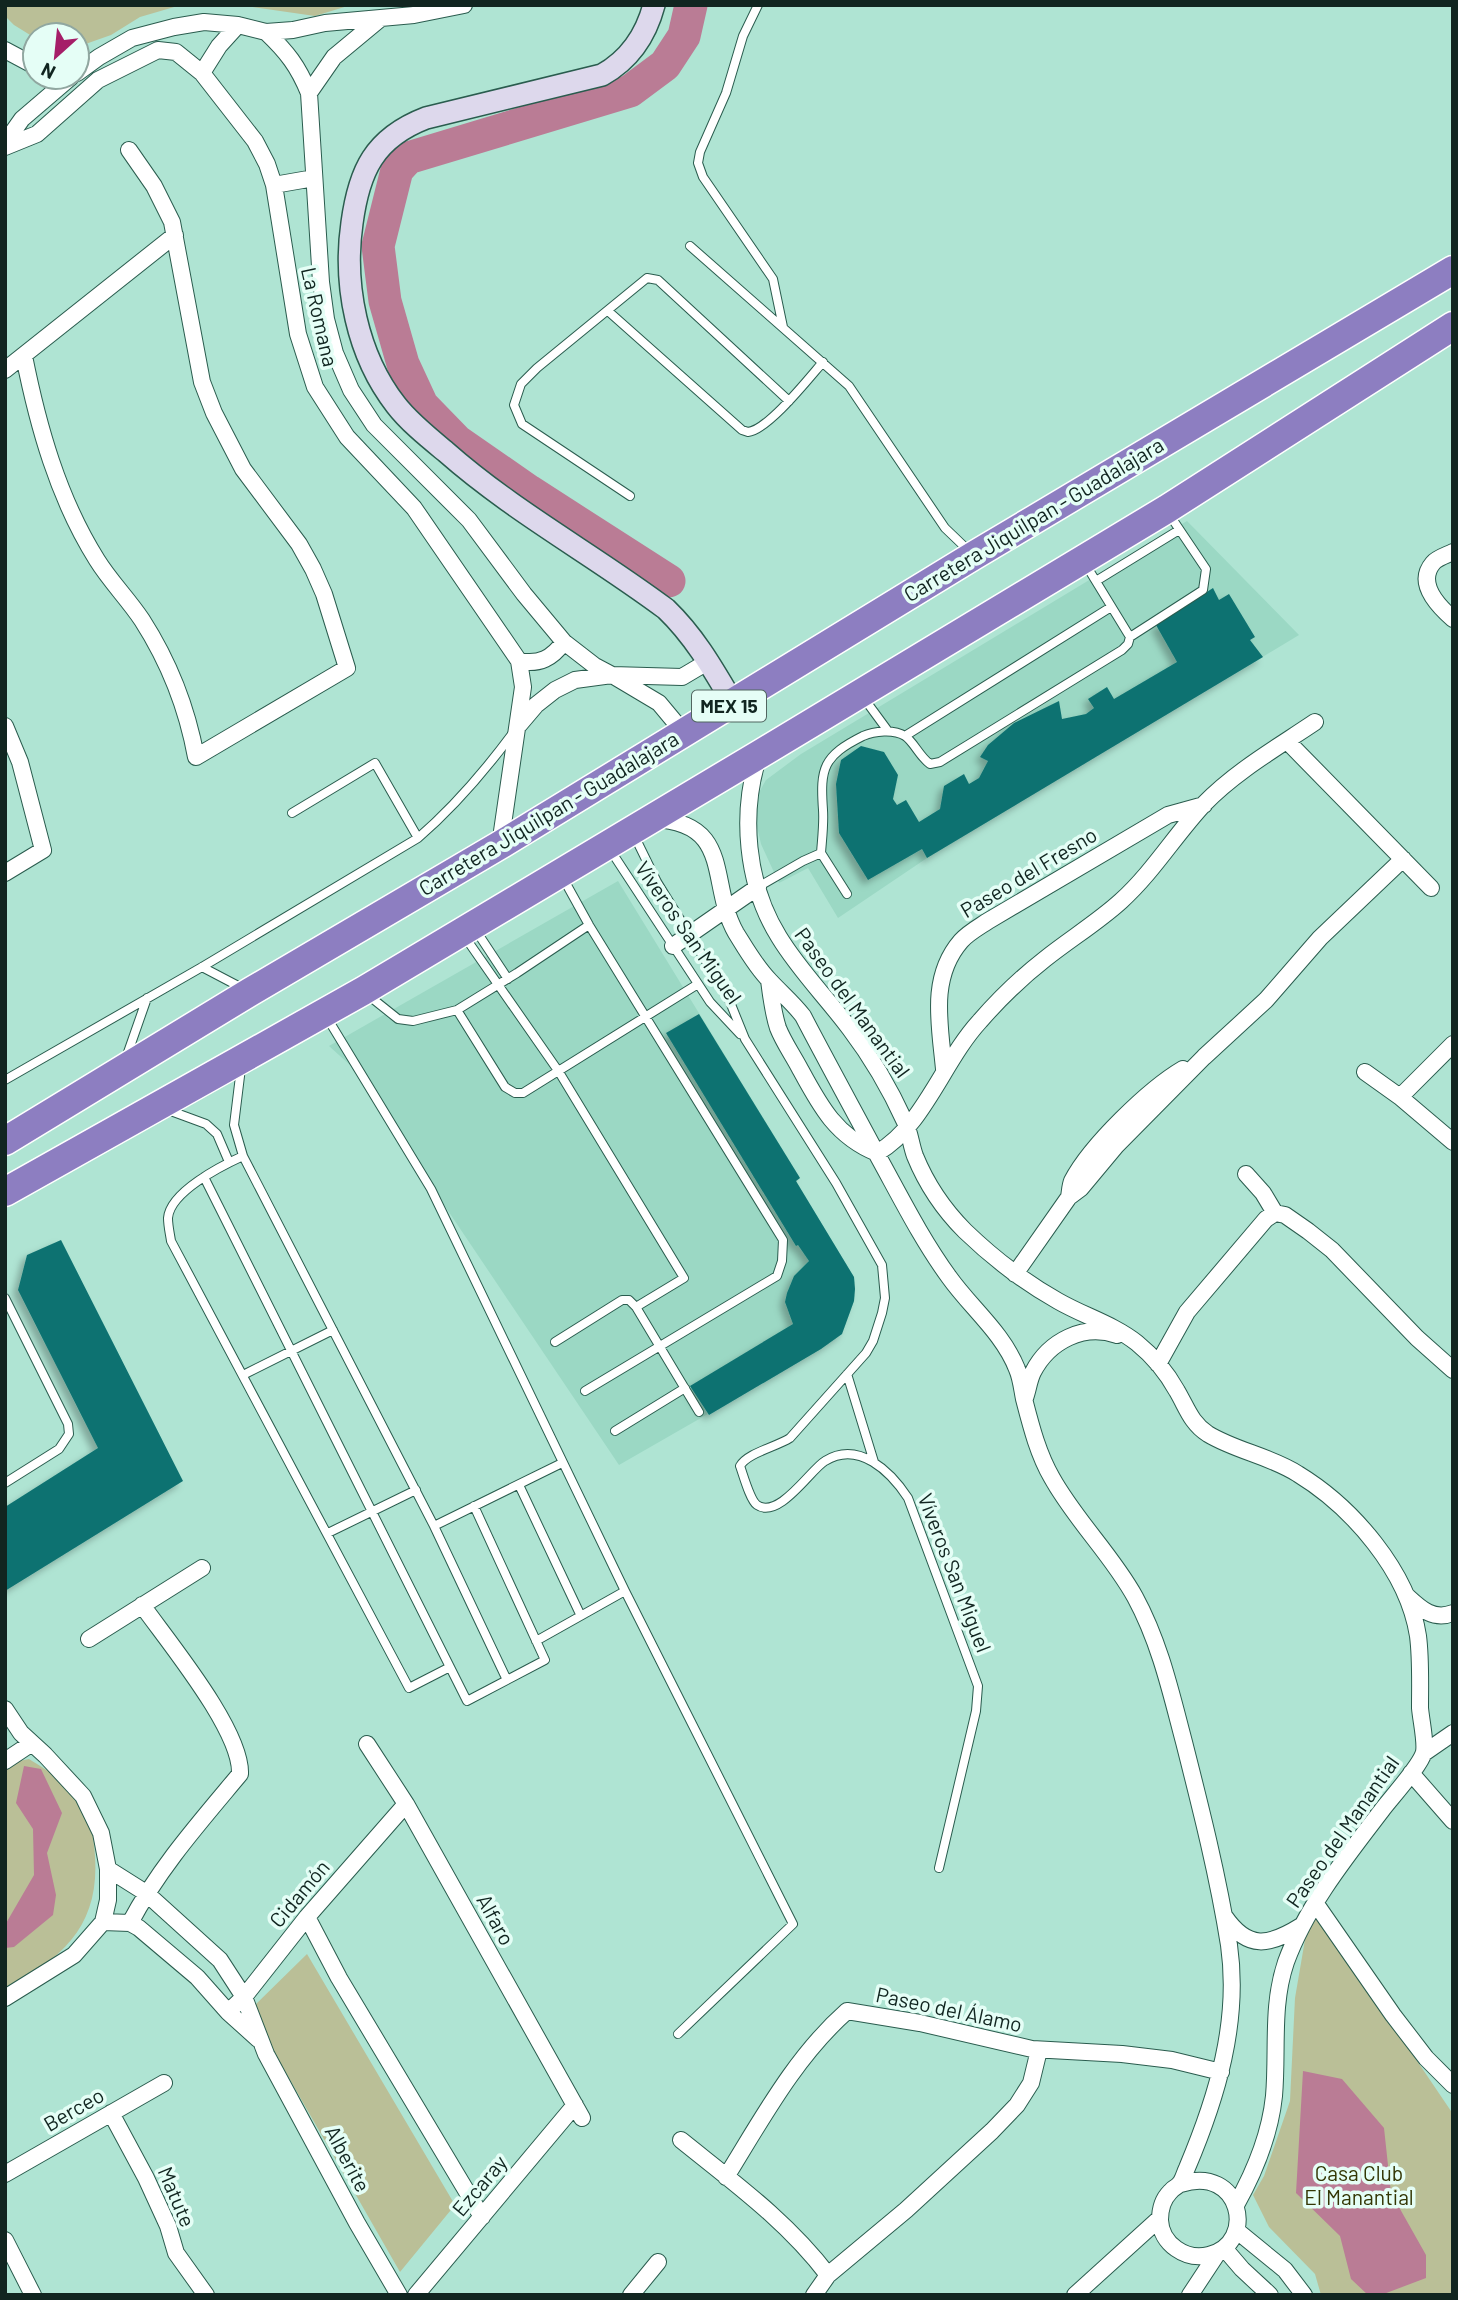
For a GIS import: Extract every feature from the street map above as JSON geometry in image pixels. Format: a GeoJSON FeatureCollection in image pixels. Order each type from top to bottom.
{"type":"FeatureCollection","features":[{"type":"Feature","properties":{"kind":"highway","name":"Carretera Jiquilpan - Guadalajara"},"geometry":{"type":"LineString","coordinates":[[5,1141],[250,992],[500,845],[973,556],[1453,270]]}},
{"type":"Feature","properties":{"kind":"highway","name":"MEX 15"},"geometry":{"type":"LineString","coordinates":[[5,1192],[363,990],[860,693],[1089,570],[1173,520],[1453,326]]}},
{"type":"Feature","properties":{"kind":"street"},"geometry":{"type":"LineString","coordinates":[[91,62],[132,38],[204,22],[238,25],[266,32],[464,5]]}},
{"type":"Feature","properties":{"kind":"street"},"geometry":{"type":"LineString","coordinates":[[654,5],[645,31],[635,46],[620,63],[602,75],[426,118],[408,125],[392,136],[377,151],[356,192],[350,232],[353,302],[360,337],[374,371],[396,405],[466,471],[666,609],[685,628],[709,661],[733,703]]}},
{"type":"Feature","properties":{"kind":"street"},"geometry":{"type":"LineString","coordinates":[[309,93],[334,57],[381,18]]}},
{"type":"Feature","properties":{"kind":"street"},"geometry":{"type":"LineString","coordinates":[[202,73],[219,46],[238,25]]}},
{"type":"Feature","properties":{"kind":"street","name":"La Romana"},"geometry":{"type":"LineString","coordinates":[[266,32],[289,54],[309,93],[321,282],[326,319],[335,353],[351,390],[374,425],[469,520],[564,642],[595,666],[659,703],[684,733]]}},
{"type":"Feature","properties":{"kind":"street"},"geometry":{"type":"LineString","coordinates":[[5,50],[21,59]]}},
{"type":"Feature","properties":{"kind":"street","name":"La Romana"},"geometry":{"type":"LineString","coordinates":[[91,86],[158,50],[176,52],[202,73],[255,141],[267,164],[274,186],[292,307],[304,359],[315,387],[347,437],[414,508],[519,661],[523,687],[500,845]]}},
{"type":"Feature","properties":{"kind":"street"},"geometry":{"type":"LineString","coordinates":[[5,145],[22,119],[53,91]]}},
{"type":"Feature","properties":{"kind":"street"},"geometry":{"type":"LineString","coordinates":[[5,145],[37,134],[85,91]]}},
{"type":"Feature","properties":{"kind":"street"},"geometry":{"type":"LineString","coordinates":[[24,356],[34,405],[58,480],[97,559],[159,648],[183,702],[196,757],[346,668],[324,594],[313,569],[299,544],[243,469],[214,413],[202,382],[172,222],[154,186],[129,149]]}},
{"type":"Feature","properties":{"kind":"street"},"geometry":{"type":"LineString","coordinates":[[274,186],[314,178]]}},
{"type":"Feature","properties":{"kind":"street"},"geometry":{"type":"LineString","coordinates":[[5,370],[175,235]]}},
{"type":"Feature","properties":{"kind":"street"},"geometry":{"type":"LineString","coordinates":[[1453,552],[1434,562],[1427,577],[1428,589],[1439,607],[1453,619]]}},
{"type":"Feature","properties":{"kind":"street"},"geometry":{"type":"LineString","coordinates":[[519,661],[531,664],[544,661],[564,642]]}},
{"type":"Feature","properties":{"kind":"street"},"geometry":{"type":"LineString","coordinates":[[517,727],[536,705],[555,690],[575,680],[612,675],[682,677],[709,661]]}},
{"type":"Feature","properties":{"kind":"street","name":"Paseo del Fresno"},"geometry":{"type":"LineString","coordinates":[[877,1153],[908,1129],[944,1069],[978,1023],[1013,986],[1107,915],[1132,891],[1204,805],[1227,782],[1315,722]]}},
{"type":"Feature","properties":{"kind":"street"},"geometry":{"type":"LineString","coordinates":[[5,726],[20,762],[50,854],[5,873]]}},
{"type":"Feature","properties":{"kind":"street"},"geometry":{"type":"LineString","coordinates":[[1287,741],[1431,888]]}},
{"type":"Feature","properties":{"kind":"street","name":"Paseo del Manantial"},"geometry":{"type":"LineString","coordinates":[[760,754],[752,776],[748,804],[751,855],[758,887],[775,931],[871,1058],[889,1088],[908,1129],[915,1156],[934,1193],[961,1227],[1015,1274],[1060,1303],[1098,1318],[1135,1342],[1158,1364],[1178,1392],[1188,1414],[1203,1431],[1295,1471],[1334,1500],[1361,1526],[1381,1552],[1405,1594],[1418,1633],[1424,1753],[1315,1904],[1292,1946],[1277,1993],[1273,2096],[1266,2133],[1254,2173],[1236,2205]]}},
{"type":"Feature","properties":{"kind":"street","name":"Paseo del Fresno"},"geometry":{"type":"LineString","coordinates":[[944,1069],[938,998],[949,958],[962,939],[999,914],[1168,815],[1204,805]]}},
{"type":"Feature","properties":{"kind":"street"},"geometry":{"type":"LineString","coordinates":[[640,824],[664,820],[686,825],[706,840],[718,867],[725,910],[749,955],[803,1016],[906,1208],[949,1277],[999,1336],[1017,1369],[1036,1442],[1050,1475],[1070,1507],[1116,1566],[1155,1639],[1168,1676],[1200,1803],[1224,1915],[1231,1974],[1225,2057],[1203,2132],[1181,2183]]}},
{"type":"Feature","properties":{"kind":"street"},"geometry":{"type":"LineString","coordinates":[[1015,1274],[1069,1197],[1071,1182],[1122,1120],[1153,1090],[1203,1057],[1266,1000],[1320,938],[1403,859]]}},
{"type":"Feature","properties":{"kind":"street"},"geometry":{"type":"LineString","coordinates":[[673,946],[758,887]]}},
{"type":"Feature","properties":{"kind":"street"},"geometry":{"type":"LineString","coordinates":[[769,980],[779,1030],[817,1099],[833,1124],[851,1141],[877,1153]]}},
{"type":"Feature","properties":{"kind":"street"},"geometry":{"type":"LineString","coordinates":[[1401,1097],[1453,1044]]}},
{"type":"Feature","properties":{"kind":"street"},"geometry":{"type":"LineString","coordinates":[[1365,1072],[1401,1097],[1453,1142]]}},
{"type":"Feature","properties":{"kind":"street"},"geometry":{"type":"LineString","coordinates":[[1246,1174],[1263,1193],[1275,1213]]}},
{"type":"Feature","properties":{"kind":"street"},"geometry":{"type":"LineString","coordinates":[[1158,1364],[1187,1311],[1266,1219],[1275,1213],[1285,1215],[1332,1250],[1417,1338],[1453,1370]]}},
{"type":"Feature","properties":{"kind":"street"},"geometry":{"type":"LineString","coordinates":[[1025,1401],[1033,1373],[1046,1354],[1065,1339],[1081,1332],[1103,1330],[1135,1342]]}},
{"type":"Feature","properties":{"kind":"street"},"geometry":{"type":"LineString","coordinates":[[89,1639],[202,1568]]}},
{"type":"Feature","properties":{"kind":"street"},"geometry":{"type":"LineString","coordinates":[[1405,1594],[1425,1613],[1445,1616],[1453,1613]]}},
{"type":"Feature","properties":{"kind":"street"},"geometry":{"type":"LineString","coordinates":[[103,1922],[130,1923],[146,1893],[182,1843],[240,1774],[241,1762],[217,1710],[142,1605]]}},
{"type":"Feature","properties":{"kind":"street"},"geometry":{"type":"LineString","coordinates":[[5,1709],[21,1733],[83,1796],[101,1833],[108,1869],[108,1900],[103,1922],[74,1955],[5,1998]]}},
{"type":"Feature","properties":{"kind":"street"},"geometry":{"type":"LineString","coordinates":[[1424,1753],[1453,1733]]}},
{"type":"Feature","properties":{"kind":"street"},"geometry":{"type":"LineString","coordinates":[[5,1761],[32,1743]]}},
{"type":"Feature","properties":{"kind":"street","name":"Alfaro"},"geometry":{"type":"LineString","coordinates":[[367,1744],[406,1804],[579,2112]]}},
{"type":"Feature","properties":{"kind":"street"},"geometry":{"type":"LineString","coordinates":[[1410,1773],[1453,1821]]}},
{"type":"Feature","properties":{"kind":"street","name":"Cidamón"},"geometry":{"type":"LineString","coordinates":[[228,2012],[244,1997],[307,1917],[406,1804]]}},
{"type":"Feature","properties":{"kind":"street","name":"Alberite"},"geometry":{"type":"LineString","coordinates":[[108,1869],[146,1893],[220,1960],[244,1997],[260,2042],[357,2223],[399,2295]]}},
{"type":"Feature","properties":{"kind":"street"},"geometry":{"type":"LineString","coordinates":[[1315,1904],[1393,2015],[1426,2058],[1453,2085]]}},
{"type":"Feature","properties":{"kind":"street"},"geometry":{"type":"LineString","coordinates":[[1224,1915],[1235,1930],[1251,1941],[1266,1942],[1282,1938],[1303,1925]]}},
{"type":"Feature","properties":{"kind":"street"},"geometry":{"type":"LineString","coordinates":[[307,1917],[346,1989],[482,2217]]}},
{"type":"Feature","properties":{"kind":"street","name":"Alberite"},"geometry":{"type":"LineString","coordinates":[[130,1923],[197,1977],[260,2042]]}},
{"type":"Feature","properties":{"kind":"street","name":"Paseo del Álamo"},"geometry":{"type":"LineString","coordinates":[[726,2177],[800,2060],[847,2011],[920,2023],[1039,2050],[1122,2053],[1172,2060],[1221,2072]]}},
{"type":"Feature","properties":{"kind":"street","name":"Paseo del Álamo"},"geometry":{"type":"LineString","coordinates":[[814,2295],[828,2275],[916,2200],[1017,2105],[1031,2084],[1039,2050]]}},
{"type":"Feature","properties":{"kind":"street","name":"Berceo"},"geometry":{"type":"LineString","coordinates":[[5,2174],[164,2083]]}},
{"type":"Feature","properties":{"kind":"street","name":"Ezcaray"},"geometry":{"type":"LineString","coordinates":[[416,2295],[482,2217],[579,2112]]}},
{"type":"Feature","properties":{"kind":"street","name":"Matute"},"geometry":{"type":"LineString","coordinates":[[111,2113],[168,2225],[176,2253],[206,2295]]}},
{"type":"Feature","properties":{"kind":"street"},"geometry":{"type":"LineString","coordinates":[[681,2140],[777,2219],[808,2249],[828,2275]]}},
{"type":"Feature","properties":{"kind":"street"},"geometry":{"type":"LineString","coordinates":[[1190,2295],[1236,2230],[1238,2218],[1236,2205],[1219,2185],[1193,2179],[1181,2183],[1170,2192],[1163,2204],[1161,2229],[1167,2240],[1185,2254],[1196,2257],[1208,2256],[1221,2250]]}},
{"type":"Feature","properties":{"kind":"street"},"geometry":{"type":"LineString","coordinates":[[1075,2295],[1160,2218]]}},
{"type":"Feature","properties":{"kind":"street"},"geometry":{"type":"LineString","coordinates":[[1236,2230],[1285,2270],[1304,2295]]}},
{"type":"Feature","properties":{"kind":"street"},"geometry":{"type":"LineString","coordinates":[[5,2240],[33,2295]]}},
{"type":"Feature","properties":{"kind":"street"},"geometry":{"type":"LineString","coordinates":[[1221,2250],[1270,2295]]}},
{"type":"Feature","properties":{"kind":"street"},"geometry":{"type":"LineString","coordinates":[[631,2295],[658,2262]]}},
{"type":"Feature","properties":{"kind":"lane"},"geometry":{"type":"LineString","coordinates":[[758,5],[743,36],[726,93],[698,163],[704,177],[773,279],[783,327]]}},
{"type":"Feature","properties":{"kind":"lane"},"geometry":{"type":"LineString","coordinates":[[690,246],[849,386],[945,528],[973,556]]}},
{"type":"Feature","properties":{"kind":"lane"},"geometry":{"type":"LineString","coordinates":[[630,496],[522,424],[514,405],[521,384],[529,376],[647,278],[658,280],[789,401]]}},
{"type":"Feature","properties":{"kind":"lane"},"geometry":{"type":"LineString","coordinates":[[608,311],[742,430],[753,432],[789,401],[823,362]]}},
{"type":"Feature","properties":{"kind":"lane"},"geometry":{"type":"LineString","coordinates":[[847,894],[821,853],[821,787],[823,771],[830,758],[846,745],[867,734],[888,731],[905,736],[921,758],[930,764],[940,762],[1122,650],[1130,637],[1203,590],[1206,569],[1173,520]]}},
{"type":"Feature","properties":{"kind":"lane"},"geometry":{"type":"LineString","coordinates":[[1089,570],[1130,637]]}},
{"type":"Feature","properties":{"kind":"lane"},"geometry":{"type":"LineString","coordinates":[[905,736],[1111,607]]}},
{"type":"Feature","properties":{"kind":"lane"},"geometry":{"type":"LineString","coordinates":[[860,693],[888,731]]}},
{"type":"Feature","properties":{"kind":"lane"},"geometry":{"type":"LineString","coordinates":[[5,1080],[418,838],[477,780],[517,727]]}},
{"type":"Feature","properties":{"kind":"lane"},"geometry":{"type":"LineString","coordinates":[[292,813],[375,763],[418,838]]}},
{"type":"Feature","properties":{"kind":"lane","name":"Víveros San Miguel"},"geometry":{"type":"LineString","coordinates":[[640,824],[657,882],[729,997],[745,1039]]}},
{"type":"Feature","properties":{"kind":"lane","name":"Víveros San Miguel"},"geometry":{"type":"LineString","coordinates":[[606,845],[710,1002],[745,1039],[836,1183],[881,1265],[885,1298],[878,1327],[866,1353],[790,1438],[747,1457],[741,1468],[755,1503],[761,1507],[772,1506],[795,1493],[826,1461],[837,1456],[863,1456],[894,1479],[914,1509],[978,1686],[976,1711],[939,1868]]}},
{"type":"Feature","properties":{"kind":"lane"},"geometry":{"type":"LineString","coordinates":[[758,887],[821,853]]}},
{"type":"Feature","properties":{"kind":"lane"},"geometry":{"type":"LineString","coordinates":[[559,873],[783,1240],[782,1261],[777,1276],[585,1391]]}},
{"type":"Feature","properties":{"kind":"lane"},"geometry":{"type":"LineString","coordinates":[[363,990],[398,1019],[414,1021],[457,1010],[589,925]]}},
{"type":"Feature","properties":{"kind":"lane"},"geometry":{"type":"LineString","coordinates":[[467,928],[508,979]]}},
{"type":"Feature","properties":{"kind":"lane"},"geometry":{"type":"LineString","coordinates":[[467,928],[498,985],[559,1072],[684,1278],[636,1307]]}},
{"type":"Feature","properties":{"kind":"lane"},"geometry":{"type":"LineString","coordinates":[[202,967],[250,992]]}},
{"type":"Feature","properties":{"kind":"lane"},"geometry":{"type":"LineString","coordinates":[[457,1010],[505,1087],[515,1093],[523,1093],[698,984]]}},
{"type":"Feature","properties":{"kind":"lane"},"geometry":{"type":"LineString","coordinates":[[122,1069],[147,999]]}},
{"type":"Feature","properties":{"kind":"lane"},"geometry":{"type":"LineString","coordinates":[[324,1012],[431,1189],[625,1591],[793,1924],[678,2034]]}},
{"type":"Feature","properties":{"kind":"lane"},"geometry":{"type":"LineString","coordinates":[[242,1060],[234,1125],[243,1156],[416,1490],[507,1680]]}},
{"type":"Feature","properties":{"kind":"lane"},"geometry":{"type":"LineString","coordinates":[[159,1106],[206,1124],[217,1135],[229,1162]]}},
{"type":"Feature","properties":{"kind":"lane"},"geometry":{"type":"LineString","coordinates":[[243,1156],[204,1177],[180,1195],[168,1216],[171,1241],[409,1688],[450,1667]]}},
{"type":"Feature","properties":{"kind":"lane"},"geometry":{"type":"LineString","coordinates":[[204,1177],[467,1701],[545,1660],[474,1506]]}},
{"type":"Feature","properties":{"kind":"lane"},"geometry":{"type":"LineString","coordinates":[[5,1298],[68,1424],[69,1434],[59,1449],[5,1483]]}},
{"type":"Feature","properties":{"kind":"lane"},"geometry":{"type":"LineString","coordinates":[[555,1342],[622,1300],[629,1300],[636,1307],[699,1412]]}},
{"type":"Feature","properties":{"kind":"lane"},"geometry":{"type":"LineString","coordinates":[[243,1375],[334,1330]]}},
{"type":"Feature","properties":{"kind":"lane"},"geometry":{"type":"LineString","coordinates":[[847,1374],[874,1462]]}},
{"type":"Feature","properties":{"kind":"lane"},"geometry":{"type":"LineString","coordinates":[[615,1431],[685,1388]]}},
{"type":"Feature","properties":{"kind":"lane"},"geometry":{"type":"LineString","coordinates":[[434,1526],[562,1463]]}},
{"type":"Feature","properties":{"kind":"lane"},"geometry":{"type":"LineString","coordinates":[[519,1485],[580,1614]]}},
{"type":"Feature","properties":{"kind":"lane"},"geometry":{"type":"LineString","coordinates":[[328,1533],[416,1490]]}},
{"type":"Feature","properties":{"kind":"lane"},"geometry":{"type":"LineString","coordinates":[[536,1641],[625,1591]]}},
{"type":"Feature","properties":{"kind":"shaded area"},"geometry":{"type":"Polygon","coordinates":[[[1187,521],[1299,635],[927,858],[838,918],[808,868],[779,883],[761,844],[754,813],[757,796],[766,780],[801,754],[1187,521]]]}},
{"type":"Feature","properties":{"kind":"shaded area"},"geometry":{"type":"Polygon","coordinates":[[[618,881],[800,1178],[796,1182],[854,1277],[855,1289],[854,1301],[842,1334],[821,1349],[619,1465],[350,1065],[329,1046],[618,881]]]}},
{"type":"Feature","properties":{"kind":"shaded area"},"geometry":{"type":"Polygon","coordinates":[[[24,1766],[41,1769],[62,1813],[47,1853],[56,1895],[53,1915],[14,1947],[5,1948],[5,1925],[34,1875],[33,1829],[16,1803],[24,1766]]]}},
{"type":"Feature","properties":{"kind":"shaded area"},"geometry":{"type":"Polygon","coordinates":[[[1303,2071],[1342,2079],[1384,2128],[1391,2193],[1426,2255],[1426,2278],[1381,2295],[1368,2295],[1351,2279],[1340,2236],[1296,2193],[1303,2071]]]}},
{"type":"Feature","properties":{"kind":"green space"},"geometry":{"type":"Polygon","coordinates":[[[5,5],[181,5],[140,17],[111,35],[91,42],[91,21],[21,21],[21,29],[5,16],[5,5]]]}},
{"type":"Feature","properties":{"kind":"green space"},"geometry":{"type":"Polygon","coordinates":[[[238,5],[351,5],[315,16],[238,5]]]}},
{"type":"Feature","properties":{"kind":"green space"},"geometry":{"type":"Polygon","coordinates":[[[29,1759],[68,1785],[82,1800],[91,1825],[94,1845],[93,1895],[76,1933],[63,1949],[47,1963],[5,1990],[5,1771],[14,1762],[29,1759]]]}},
{"type":"Feature","properties":{"kind":"green space","name":"Casa Club El Manantial"},"geometry":{"type":"Polygon","coordinates":[[[1319,1916],[1453,2114],[1453,2295],[1321,2295],[1315,2274],[1269,2227],[1253,2195],[1264,2176],[1290,2101],[1295,1998],[1307,1928],[1319,1916]]]}},
{"type":"Feature","properties":{"kind":"green space"},"geometry":{"type":"Polygon","coordinates":[[[307,1954],[455,2205],[400,2272],[250,2010],[307,1954]]]}},
{"type":"Feature","properties":{"kind":"building"},"geometry":{"type":"Polygon","coordinates":[[[1213,588],[1219,600],[1229,594],[1255,637],[1250,640],[1263,657],[927,858],[922,849],[868,880],[839,833],[836,784],[841,760],[861,746],[884,752],[898,775],[893,799],[897,805],[906,800],[919,822],[940,809],[944,786],[964,774],[969,784],[979,778],[988,761],[980,757],[988,745],[1014,723],[1059,701],[1062,719],[1086,714],[1094,708],[1088,699],[1107,687],[1114,699],[1177,662],[1156,625],[1213,588]]]}},
{"type":"Feature","properties":{"kind":"building"},"geometry":{"type":"Polygon","coordinates":[[[699,1014],[800,1178],[796,1181],[854,1277],[855,1289],[854,1301],[842,1334],[709,1415],[690,1386],[793,1324],[785,1302],[787,1293],[794,1276],[809,1261],[798,1245],[796,1246],[666,1033],[699,1014]]]}},
{"type":"Feature","properties":{"kind":"building"},"geometry":{"type":"Polygon","coordinates":[[[61,1240],[183,1481],[5,1591],[5,1507],[98,1448],[18,1290],[27,1255],[61,1240]]]}},
{"type":"Feature","properties":{"kind":"waterway"},"geometry":{"type":"LineString","coordinates":[[669,581],[457,441],[422,405],[403,364],[385,301],[378,246],[397,170],[408,158],[630,91],[665,65],[684,36],[691,5]]}}]}
